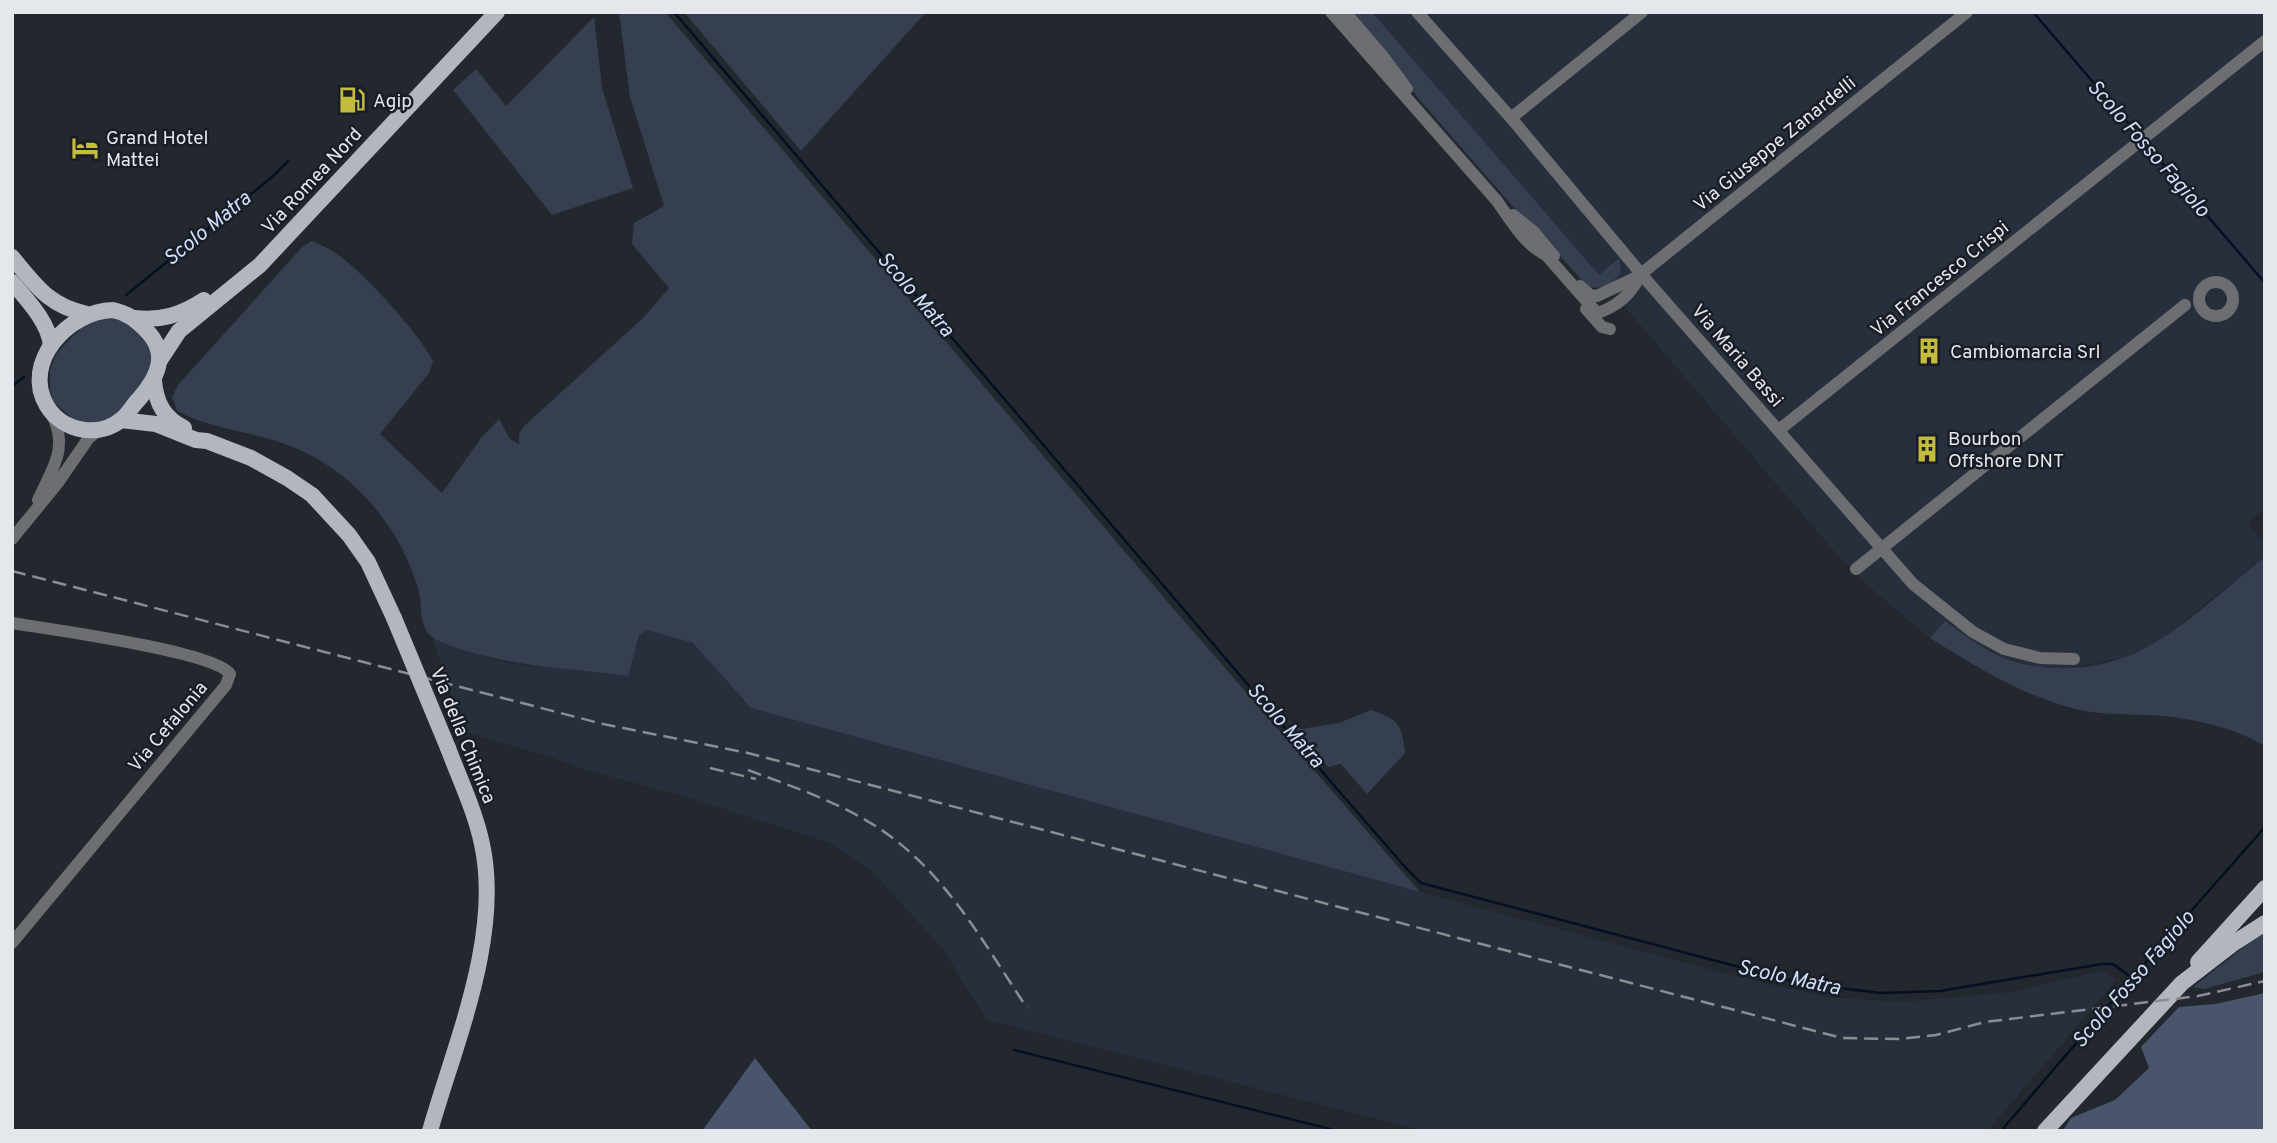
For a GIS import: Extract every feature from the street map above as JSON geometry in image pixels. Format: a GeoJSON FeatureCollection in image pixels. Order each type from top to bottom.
{"type":"FeatureCollection","features":[{"type":"Feature","properties":{"kind":"main road","name":"Via Romea Nord"},"geometry":{"type":"LineString","coordinates":[[160,360],[179,331],[276,249],[497,12]]}},
{"type":"Feature","properties":{"kind":"main road"},"geometry":{"type":"LineString","coordinates":[[12,257],[49,299],[69,310],[88,314]]}},
{"type":"Feature","properties":{"kind":"main road","name":"Via Romea Nord"},"geometry":{"type":"LineString","coordinates":[[134,318],[152,320],[173,317],[240,280]]}},
{"type":"Feature","properties":{"kind":"main road"},"geometry":{"type":"LineString","coordinates":[[12,282],[37,312],[50,337],[51,345]]}},
{"type":"Feature","properties":{"kind":"main road"},"geometry":{"type":"LineString","coordinates":[[100,310],[113,310],[134,318],[149,332],[160,360],[154,381],[121,419],[110,426],[89,431],[69,426],[51,413],[41,397],[38,383],[40,369],[51,345],[76,321],[100,310]]}},
{"type":"Feature","properties":{"kind":"main road","name":"Via della Chimica"},"geometry":{"type":"LineString","coordinates":[[154,381],[155,394],[169,420],[206,441],[251,458],[288,478],[312,495],[349,535],[368,562],[394,618],[468,801],[482,845],[487,902],[477,970],[429,1131]]}},
{"type":"Feature","properties":{"kind":"main road","name":"Via della Chimica"},"geometry":{"type":"LineString","coordinates":[[121,419],[156,424],[196,440],[206,441]]}},
{"type":"Feature","properties":{"kind":"main road"},"geometry":{"type":"LineString","coordinates":[[2045,1131],[2182,983],[2200,959],[2265,888]]}},
{"type":"Feature","properties":{"kind":"main road"},"geometry":{"type":"LineString","coordinates":[[2182,983],[2265,923]]}},
{"type":"Feature","properties":{"kind":"street"},"geometry":{"type":"LineString","coordinates":[[1331,12],[1497,201],[1536,250],[1546,255],[1597,313],[1610,309]]}},
{"type":"Feature","properties":{"kind":"street"},"geometry":{"type":"LineString","coordinates":[[1338,12],[1371,52],[1379,69]]}},
{"type":"Feature","properties":{"kind":"street"},"geometry":{"type":"LineString","coordinates":[[1345,12],[1385,58],[1426,119]]}},
{"type":"Feature","properties":{"kind":"street","name":"Via Maria Bassi"},"geometry":{"type":"LineString","coordinates":[[1417,12],[1511,118],[1641,274],[1913,584],[1973,632],[2004,649],[2040,658],[2074,659]]}},
{"type":"Feature","properties":{"kind":"street"},"geometry":{"type":"LineString","coordinates":[[1511,118],[1642,12]]}},
{"type":"Feature","properties":{"kind":"street","name":"Via Giuseppe Zanardelli"},"geometry":{"type":"LineString","coordinates":[[1536,250],[1602,327],[1611,328],[1607,319],[1610,309],[1634,288],[1641,274],[1967,12]]}},
{"type":"Feature","properties":{"kind":"street","name":"Via Francesco Crispi"},"geometry":{"type":"LineString","coordinates":[[1779,430],[2265,41]]}},
{"type":"Feature","properties":{"kind":"street"},"geometry":{"type":"LineString","coordinates":[[1497,201],[1534,232],[1590,295],[1607,293],[1641,274]]}},
{"type":"Feature","properties":{"kind":"street"},"geometry":{"type":"LineString","coordinates":[[1856,569],[2204,287],[2214,282],[2225,284],[2232,292],[2233,303],[2228,313],[2217,317],[2207,314],[2200,305],[2204,287]]}},
{"type":"Feature","properties":{"kind":"street"},"geometry":{"type":"LineString","coordinates":[[2185,305],[2200,305]]}},
{"type":"Feature","properties":{"kind":"street"},"geometry":{"type":"LineString","coordinates":[[32,514],[60,447],[57,424],[51,413]]}},
{"type":"Feature","properties":{"kind":"street"},"geometry":{"type":"LineString","coordinates":[[12,539],[88,439],[100,429]]}},
{"type":"Feature","properties":{"kind":"street","name":"Via Cefalonia"},"geometry":{"type":"LineString","coordinates":[[12,622],[171,650],[221,667],[230,674],[226,685],[12,943]]}},
{"type":"Feature","properties":{"kind":"street"},"geometry":{"type":"LineString","coordinates":[[2052,1131],[2060,1114]]}},
{"type":"Feature","properties":{"kind":"shaded area"},"geometry":{"type":"Polygon","coordinates":[[[619,12],[665,12],[1178,614],[1420,892],[751,708],[693,643],[647,630],[639,635],[628,676],[501,660],[445,644],[431,636],[424,627],[418,588],[390,528],[372,504],[351,483],[321,461],[291,446],[207,423],[177,411],[172,397],[178,385],[302,247],[312,241],[334,252],[361,274],[404,320],[433,361],[429,373],[380,434],[442,493],[481,438],[499,419],[510,439],[519,444],[519,434],[523,427],[643,318],[669,288],[632,244],[634,223],[664,206],[630,97],[619,12]]]}},
{"type":"Feature","properties":{"kind":"shaded area"},"geometry":{"type":"Polygon","coordinates":[[[684,12],[926,12],[801,151],[684,12]]]}},
{"type":"Feature","properties":{"kind":"shaded area"},"geometry":{"type":"Polygon","coordinates":[[[1351,12],[1372,12],[1599,275],[1619,258],[1621,273],[1607,287],[1592,288],[1585,284],[1516,210],[1417,97],[1398,68],[1351,12]]]}},
{"type":"Feature","properties":{"kind":"shaded area"},"geometry":{"type":"Polygon","coordinates":[[[1372,12],[2265,12],[2265,508],[2248,523],[2265,543],[2265,557],[2164,637],[2122,658],[2064,669],[2036,667],[2007,659],[1981,647],[1945,621],[1930,638],[1873,590],[1833,550],[1372,12]]]}},
{"type":"Feature","properties":{"kind":"shaded area"},"geometry":{"type":"Polygon","coordinates":[[[594,17],[602,88],[633,188],[552,215],[453,90],[476,69],[506,106],[594,17]]]}},
{"type":"Feature","properties":{"kind":"shaded area"},"geometry":{"type":"Polygon","coordinates":[[[108,316],[128,322],[149,343],[153,357],[146,383],[113,418],[95,424],[73,419],[54,402],[50,390],[50,370],[56,354],[72,337],[90,321],[108,316]]]}},
{"type":"Feature","properties":{"kind":"shaded area"},"geometry":{"type":"Polygon","coordinates":[[[2265,557],[2265,746],[2224,728],[2201,722],[2165,716],[2095,713],[2049,701],[1996,677],[1930,638],[1945,621],[1976,643],[2009,660],[2060,668],[2113,661],[2145,648],[2175,629],[2265,557]]]}},
{"type":"Feature","properties":{"kind":"shaded area"},"geometry":{"type":"Polygon","coordinates":[[[647,630],[693,643],[751,708],[1735,976],[1826,997],[1900,1002],[2012,992],[2101,971],[2117,980],[1987,1131],[1425,1131],[987,1020],[942,948],[872,871],[830,843],[694,799],[586,770],[463,731],[432,637],[492,659],[521,665],[627,676],[639,635],[647,630]]]}},
{"type":"Feature","properties":{"kind":"shaded area"},"geometry":{"type":"Polygon","coordinates":[[[1371,710],[1397,724],[1405,753],[1367,794],[1341,764],[1328,767],[1287,720],[1301,729],[1339,723],[1371,710]]]}},
{"type":"Feature","properties":{"kind":"shaded area"},"geometry":{"type":"Polygon","coordinates":[[[2265,930],[2265,972],[2204,989],[2193,987],[2265,930]]]}},
{"type":"Feature","properties":{"kind":"shaded area"},"geometry":{"type":"Polygon","coordinates":[[[2265,993],[2265,1131],[2063,1131],[2071,1118],[2115,1100],[2149,1068],[2141,1047],[2179,1007],[2215,1004],[2265,993]]]}},
{"type":"Feature","properties":{"kind":"shaded area"},"geometry":{"type":"Polygon","coordinates":[[[755,1058],[812,1131],[702,1131],[755,1058]]]}},
{"type":"Feature","properties":{"kind":"waterway","name":"Scolo Matra"},"geometry":{"type":"LineString","coordinates":[[674,12],[1331,782],[1421,883],[1804,984],[1881,993],[1940,991],[2102,964],[2113,964],[2132,978]]}},
{"type":"Feature","properties":{"kind":"waterway","name":"Scolo Fosso Fagiolo"},"geometry":{"type":"LineString","coordinates":[[2033,12],[2140,137]]}},
{"type":"Feature","properties":{"kind":"waterway","name":"Scolo Fosso Fagiolo"},"geometry":{"type":"LineString","coordinates":[[2144,142],[2265,283]]}},
{"type":"Feature","properties":{"kind":"waterway","name":"Scolo Matra"},"geometry":{"type":"LineString","coordinates":[[126,295],[272,177],[288,161]]}},
{"type":"Feature","properties":{"kind":"waterway","name":"Scolo Matra"},"geometry":{"type":"LineString","coordinates":[[12,386],[24,377]]}},
{"type":"Feature","properties":{"kind":"waterway","name":"Scolo Fosso Fagiolo"},"geometry":{"type":"LineString","coordinates":[[2001,1131],[2265,827]]}},
{"type":"Feature","properties":{"kind":"waterway"},"geometry":{"type":"LineString","coordinates":[[1014,1050],[1338,1131]]}},
{"type":"Feature","properties":{"kind":"railway"},"geometry":{"type":"LineString","coordinates":[[12,571],[603,724],[748,753],[1842,1038],[1899,1039],[1936,1035],[1985,1022],[2198,996],[2265,981]]}},
{"type":"Feature","properties":{"kind":"railway"},"geometry":{"type":"LineString","coordinates":[[710,768],[756,779]]}},
{"type":"Feature","properties":{"kind":"railway"},"geometry":{"type":"LineString","coordinates":[[748,770],[857,815],[911,853],[949,893],[1027,1008]]}},
{"type":"Feature","properties":{"kind":"place","name":"Agip"},"geometry":{"type":"Point","coordinates":[352,100]}},
{"type":"Feature","properties":{"kind":"place","name":"Grand Hotel Mattei"},"geometry":{"type":"Point","coordinates":[85,148]}},
{"type":"Feature","properties":{"kind":"place","name":"Cambiomarcia Srl"},"geometry":{"type":"Point","coordinates":[1929,351]}},
{"type":"Feature","properties":{"kind":"place","name":"Bourbon Offshore DNT"},"geometry":{"type":"Point","coordinates":[1927,449]}}]}
